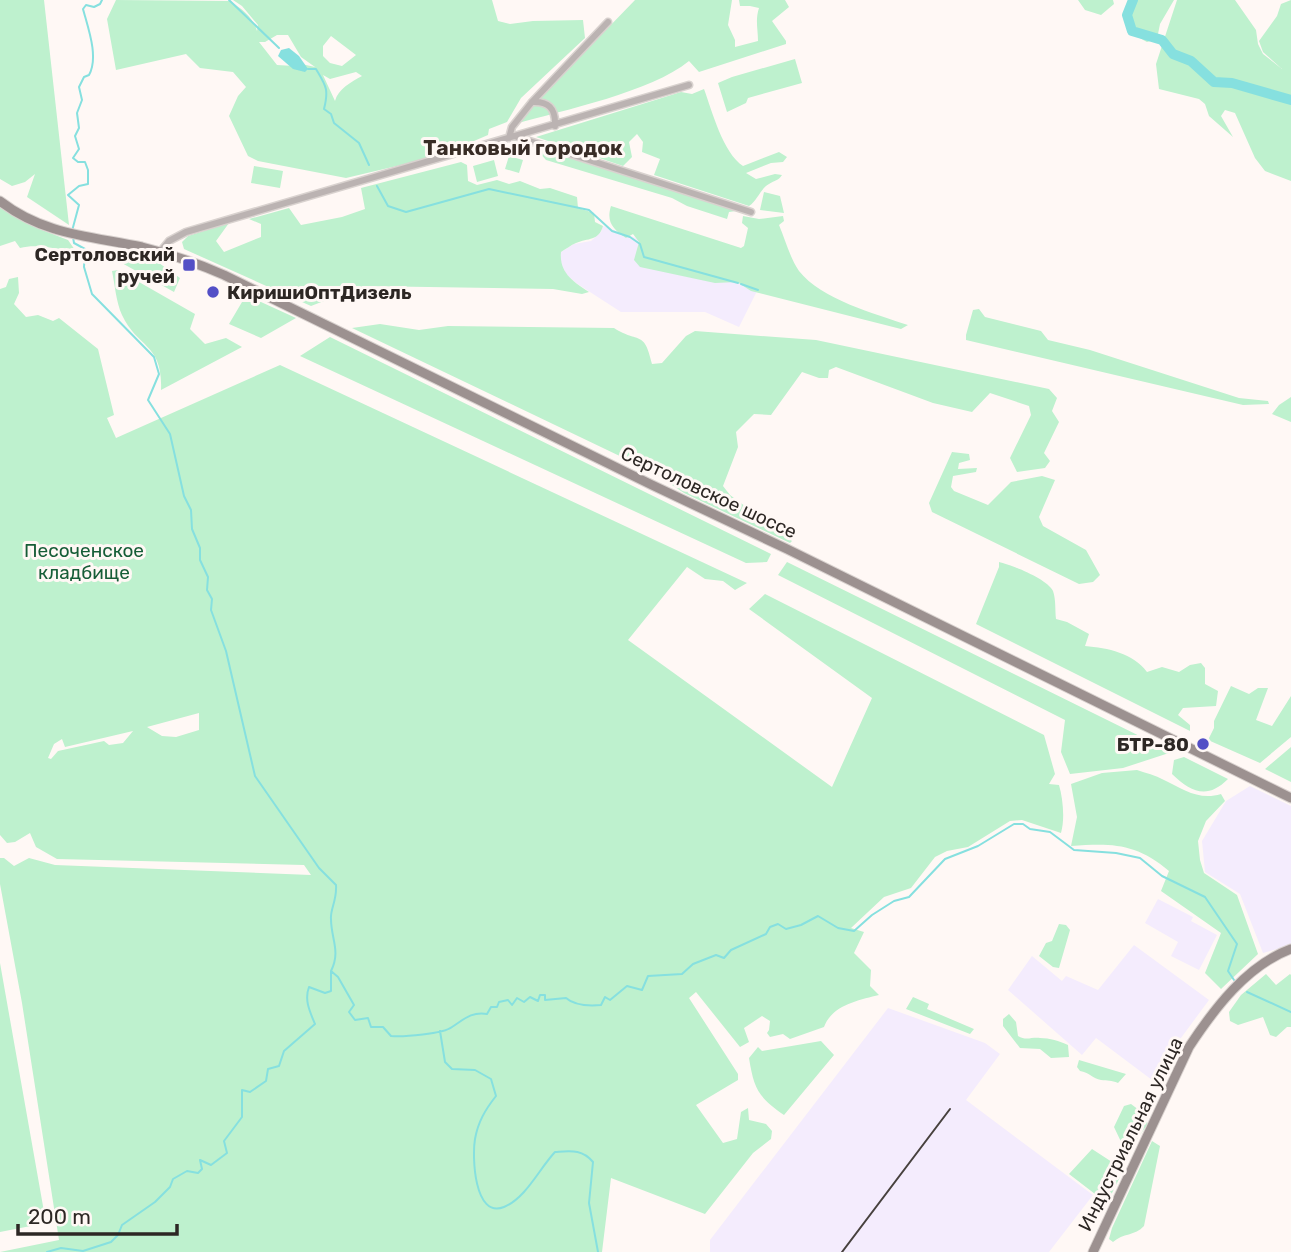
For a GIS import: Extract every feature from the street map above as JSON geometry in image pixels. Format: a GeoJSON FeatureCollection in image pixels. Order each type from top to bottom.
{"type":"FeatureCollection","features":[{"type":"Feature","properties":{"kind":"main road","name":"Сертоловское шоссе"},"geometry":{"type":"LineString","coordinates":[[0,201],[33,222],[64,233],[160,252],[190,260],[224,275],[1291,798]]}},
{"type":"Feature","properties":{"kind":"main road","name":"Индустриальная улица"},"geometry":{"type":"LineString","coordinates":[[1093,1252],[1189,1047],[1204,1024],[1259,964],[1291,949]]}},
{"type":"Feature","properties":{"kind":"street"},"geometry":{"type":"LineString","coordinates":[[512,137],[512,127],[532,102],[608,22]]}},
{"type":"Feature","properties":{"kind":"street"},"geometry":{"type":"LineString","coordinates":[[160,252],[176,236],[186,232],[689,85]]}},
{"type":"Feature","properties":{"kind":"street"},"geometry":{"type":"LineString","coordinates":[[532,102],[545,102],[549,105],[553,111],[555,126]]}},
{"type":"Feature","properties":{"kind":"street"},"geometry":{"type":"LineString","coordinates":[[512,137],[751,212]]}},
{"type":"Feature","properties":{"kind":"shaded area"},"geometry":{"type":"Polygon","coordinates":[[[603,226],[644,241],[757,291],[739,327],[705,312],[621,312],[576,283],[566,274],[560,261],[561,252],[574,244],[591,241],[601,232],[603,226]]]}},
{"type":"Feature","properties":{"kind":"shaded area"},"geometry":{"type":"Polygon","coordinates":[[[1250,786],[1291,806],[1291,945],[1263,953],[1240,894],[1205,872],[1202,841],[1226,801],[1250,786]]]}},
{"type":"Feature","properties":{"kind":"shaded area"},"geometry":{"type":"Polygon","coordinates":[[[1158,899],[1193,917],[1191,921],[1217,935],[1199,970],[1171,956],[1178,942],[1145,923],[1158,899]]]}},
{"type":"Feature","properties":{"kind":"shaded area"},"geometry":{"type":"Polygon","coordinates":[[[1134,945],[1209,1000],[1178,1042],[1160,1086],[1096,1038],[1082,1055],[1008,990],[1032,956],[1062,981],[1066,976],[1098,990],[1134,945]]]}},
{"type":"Feature","properties":{"kind":"shaded area"},"geometry":{"type":"Polygon","coordinates":[[[888,1008],[985,1043],[1000,1054],[966,1100],[1093,1195],[1049,1252],[710,1252],[710,1240],[888,1008]]]}},
{"type":"Feature","properties":{"kind":"green space"},"geometry":{"type":"Polygon","coordinates":[[[0,0],[44,0],[69,225],[27,197],[35,174],[25,182],[12,186],[0,179],[0,0]]]}},
{"type":"Feature","properties":{"kind":"green space"},"geometry":{"type":"Polygon","coordinates":[[[116,0],[230,1],[250,17],[257,31],[258,25],[242,6],[233,0],[492,0],[498,21],[510,24],[583,20],[585,38],[521,98],[507,122],[489,129],[488,135],[439,156],[346,178],[258,161],[248,156],[229,116],[238,96],[246,87],[233,72],[200,68],[186,54],[116,70],[107,19],[116,0]],[[277,35],[265,42],[259,42],[277,65],[294,66],[297,63],[315,67],[301,57],[288,35],[277,35]],[[331,36],[323,46],[323,56],[330,63],[342,66],[356,55],[331,36]],[[356,72],[330,79],[323,75],[335,101],[342,89],[362,76],[356,72]]]}},
{"type":"Feature","properties":{"kind":"green space"},"geometry":{"type":"Polygon","coordinates":[[[635,0],[732,0],[728,25],[735,40],[735,47],[758,41],[759,8],[740,6],[739,0],[785,0],[789,7],[772,21],[786,44],[699,72],[689,61],[673,72],[630,91],[515,124],[635,0]]]}},
{"type":"Feature","properties":{"kind":"green space"},"geometry":{"type":"Polygon","coordinates":[[[1078,0],[1113,0],[1114,4],[1101,15],[1085,10],[1078,0]]]}},
{"type":"Feature","properties":{"kind":"green space"},"geometry":{"type":"Polygon","coordinates":[[[1129,0],[1174,0],[1160,24],[1157,39],[1147,42],[1130,30],[1127,21],[1129,0]]]}},
{"type":"Feature","properties":{"kind":"green space"},"geometry":{"type":"Polygon","coordinates":[[[1177,0],[1235,0],[1256,30],[1258,44],[1263,54],[1282,69],[1263,52],[1259,41],[1277,16],[1281,4],[1291,0],[1291,181],[1265,171],[1255,158],[1235,113],[1225,110],[1221,116],[1233,137],[1209,116],[1205,104],[1199,99],[1159,89],[1156,64],[1177,0]]]}},
{"type":"Feature","properties":{"kind":"green space"},"geometry":{"type":"Polygon","coordinates":[[[795,59],[802,83],[748,98],[746,103],[727,112],[718,83],[795,59]]]}},
{"type":"Feature","properties":{"kind":"green space"},"geometry":{"type":"Polygon","coordinates":[[[704,89],[724,142],[743,166],[779,152],[787,157],[783,162],[771,163],[746,173],[756,179],[782,175],[766,186],[749,206],[654,175],[660,159],[642,152],[643,142],[637,134],[629,142],[632,157],[623,166],[536,137],[681,92],[692,94],[704,89]]]}},
{"type":"Feature","properties":{"kind":"green space"},"geometry":{"type":"Polygon","coordinates":[[[517,139],[533,144],[529,157],[518,153],[512,141],[517,139]]]}},
{"type":"Feature","properties":{"kind":"green space"},"geometry":{"type":"Polygon","coordinates":[[[539,148],[736,211],[729,212],[727,219],[687,206],[672,198],[546,160],[538,151],[539,148]]]}},
{"type":"Feature","properties":{"kind":"green space"},"geometry":{"type":"Polygon","coordinates":[[[509,156],[523,160],[519,173],[505,169],[509,156]]]}},
{"type":"Feature","properties":{"kind":"green space"},"geometry":{"type":"Polygon","coordinates":[[[494,160],[498,176],[477,182],[473,166],[494,160]]]}},
{"type":"Feature","properties":{"kind":"green space"},"geometry":{"type":"Polygon","coordinates":[[[461,162],[467,165],[468,181],[477,185],[497,180],[509,184],[520,181],[540,189],[550,188],[577,197],[578,208],[594,213],[595,222],[603,226],[599,234],[561,252],[565,271],[589,292],[582,294],[553,289],[363,286],[311,306],[184,249],[182,242],[188,236],[229,223],[216,241],[224,252],[261,237],[261,224],[249,219],[289,208],[301,225],[342,217],[365,209],[361,188],[461,162]]]}},
{"type":"Feature","properties":{"kind":"green space"},"geometry":{"type":"Polygon","coordinates":[[[254,166],[283,171],[280,188],[251,183],[254,166]]]}},
{"type":"Feature","properties":{"kind":"green space"},"geometry":{"type":"Polygon","coordinates":[[[764,192],[780,196],[784,213],[760,210],[764,192]]]}},
{"type":"Feature","properties":{"kind":"green space"},"geometry":{"type":"Polygon","coordinates":[[[0,205],[37,228],[68,240],[75,250],[40,246],[20,248],[15,241],[0,246],[0,205]]]}},
{"type":"Feature","properties":{"kind":"green space"},"geometry":{"type":"Polygon","coordinates":[[[611,206],[741,248],[744,246],[748,228],[742,223],[743,216],[759,219],[783,216],[784,221],[779,225],[788,248],[799,271],[809,281],[849,304],[908,325],[901,329],[751,291],[737,282],[715,283],[640,267],[634,260],[639,242],[633,234],[626,238],[614,228],[609,216],[611,206]]]}},
{"type":"Feature","properties":{"kind":"green space"},"geometry":{"type":"Polygon","coordinates":[[[106,250],[152,258],[180,278],[174,292],[111,257],[106,250]]]}},
{"type":"Feature","properties":{"kind":"green space"},"geometry":{"type":"Polygon","coordinates":[[[118,270],[195,314],[190,329],[205,344],[226,338],[242,347],[161,390],[161,375],[154,355],[128,326],[120,310],[112,271],[118,270]]]}},
{"type":"Feature","properties":{"kind":"green space","name":"Песоченское кладбище"},"geometry":{"type":"Polygon","coordinates":[[[18,277],[19,293],[14,304],[26,317],[38,315],[53,321],[59,318],[98,349],[114,415],[107,418],[116,438],[280,365],[747,583],[735,590],[723,581],[705,579],[687,567],[628,640],[832,787],[872,698],[749,609],[765,594],[1044,735],[1055,774],[1049,784],[1059,785],[1062,796],[1061,833],[1022,820],[1010,821],[968,847],[947,851],[935,857],[911,888],[884,897],[851,928],[864,932],[854,953],[871,970],[870,986],[879,995],[855,1002],[833,1013],[824,1027],[790,1039],[783,1034],[770,1037],[767,1033],[770,1021],[762,1016],[744,1028],[749,1042],[740,1047],[696,992],[689,998],[738,1074],[738,1080],[696,1105],[723,1143],[737,1139],[741,1112],[748,1108],[749,1120],[766,1124],[772,1131],[771,1139],[753,1153],[705,1214],[611,1178],[602,1252],[0,1252],[59,1240],[22,1003],[0,884],[0,858],[14,866],[29,858],[55,865],[311,875],[304,865],[57,859],[36,847],[30,833],[15,842],[7,843],[0,835],[0,289],[6,287],[9,279],[18,277]],[[199,713],[147,727],[162,736],[176,737],[199,730],[199,713]],[[133,731],[65,747],[62,739],[54,744],[48,758],[51,759],[58,751],[104,741],[109,745],[123,743],[133,731]]]}},
{"type":"Feature","properties":{"kind":"green space"},"geometry":{"type":"Polygon","coordinates":[[[242,302],[261,302],[296,318],[261,338],[229,324],[242,302]]]}},
{"type":"Feature","properties":{"kind":"green space"},"geometry":{"type":"Polygon","coordinates":[[[979,309],[985,317],[1041,331],[1048,340],[1090,350],[1239,398],[1268,401],[1269,404],[1243,405],[966,340],[973,310],[979,309]]]}},
{"type":"Feature","properties":{"kind":"green space"},"geometry":{"type":"Polygon","coordinates":[[[380,324],[419,330],[448,326],[614,328],[643,341],[652,364],[662,363],[686,336],[695,331],[816,340],[1049,389],[1057,398],[1052,411],[1059,422],[1044,453],[1050,461],[1045,468],[1017,472],[1010,458],[1031,415],[1029,406],[990,393],[972,412],[933,403],[836,367],[829,370],[828,378],[802,372],[771,415],[754,414],[736,432],[738,447],[723,486],[730,495],[792,541],[790,543],[684,493],[651,471],[352,328],[380,324]]]}},
{"type":"Feature","properties":{"kind":"green space"},"geometry":{"type":"Polygon","coordinates":[[[330,337],[771,554],[767,562],[746,563],[300,356],[330,337]]]}},
{"type":"Feature","properties":{"kind":"green space"},"geometry":{"type":"Polygon","coordinates":[[[1291,397],[1291,422],[1272,414],[1279,405],[1291,397]]]}},
{"type":"Feature","properties":{"kind":"green space"},"geometry":{"type":"Polygon","coordinates":[[[952,452],[969,454],[970,460],[959,463],[958,469],[977,468],[976,472],[953,476],[951,487],[954,491],[988,505],[1011,482],[1042,476],[1055,480],[1039,517],[1043,526],[1086,550],[1100,575],[1093,582],[1079,584],[932,512],[929,503],[952,452]]]}},
{"type":"Feature","properties":{"kind":"green space"},"geometry":{"type":"Polygon","coordinates":[[[787,562],[1172,752],[1123,768],[1070,774],[1061,752],[1065,720],[778,575],[787,562]]]}},
{"type":"Feature","properties":{"kind":"green space"},"geometry":{"type":"Polygon","coordinates":[[[999,562],[1029,573],[1049,586],[1054,594],[1056,619],[1089,634],[1085,646],[1127,656],[1147,672],[1162,667],[1179,672],[1190,665],[1201,663],[1205,668],[1205,684],[1218,691],[1216,706],[1183,708],[1178,715],[1190,725],[1190,731],[976,624],[999,562]]]}},
{"type":"Feature","properties":{"kind":"green space"},"geometry":{"type":"Polygon","coordinates":[[[1231,686],[1249,694],[1258,688],[1268,688],[1256,720],[1272,726],[1291,696],[1291,737],[1260,763],[1208,740],[1231,686]]]}},
{"type":"Feature","properties":{"kind":"green space"},"geometry":{"type":"Polygon","coordinates":[[[1291,747],[1291,782],[1265,769],[1291,747]]]}},
{"type":"Feature","properties":{"kind":"green space"},"geometry":{"type":"Polygon","coordinates":[[[1184,757],[1228,779],[1213,790],[1193,789],[1172,774],[1174,760],[1184,757]]]}},
{"type":"Feature","properties":{"kind":"green space"},"geometry":{"type":"Polygon","coordinates":[[[1137,770],[1198,795],[1221,794],[1225,801],[1206,821],[1198,841],[1200,860],[1204,873],[1237,895],[1258,954],[1221,989],[1205,973],[1221,933],[1161,891],[1169,871],[1146,855],[1123,847],[1071,846],[1077,817],[1071,784],[1102,773],[1137,770]]]}},
{"type":"Feature","properties":{"kind":"green space"},"geometry":{"type":"Polygon","coordinates":[[[1059,924],[1066,925],[1070,930],[1059,968],[1053,967],[1039,956],[1046,943],[1052,941],[1059,924]]]}},
{"type":"Feature","properties":{"kind":"green space"},"geometry":{"type":"Polygon","coordinates":[[[0,963],[46,1223],[0,1232],[0,963]]]}},
{"type":"Feature","properties":{"kind":"green space"},"geometry":{"type":"Polygon","coordinates":[[[1266,974],[1276,985],[1291,975],[1291,1027],[1287,1027],[1276,1037],[1270,1035],[1263,1017],[1238,1025],[1230,1021],[1229,1012],[1241,995],[1266,974]]]}},
{"type":"Feature","properties":{"kind":"green space"},"geometry":{"type":"Polygon","coordinates":[[[913,997],[929,1004],[927,1009],[974,1029],[970,1034],[906,1009],[913,997]]]}},
{"type":"Feature","properties":{"kind":"green space"},"geometry":{"type":"Polygon","coordinates":[[[1009,1014],[1016,1022],[1018,1036],[1054,1040],[1068,1045],[1069,1057],[1051,1058],[1040,1049],[1020,1048],[1003,1026],[1003,1019],[1009,1014]]]}},
{"type":"Feature","properties":{"kind":"green space"},"geometry":{"type":"Polygon","coordinates":[[[821,1041],[834,1055],[784,1115],[768,1103],[759,1091],[749,1058],[758,1047],[762,1051],[821,1041]]]}},
{"type":"Feature","properties":{"kind":"green space"},"geometry":{"type":"Polygon","coordinates":[[[1079,1060],[1126,1074],[1118,1083],[1098,1079],[1080,1071],[1077,1067],[1079,1060]]]}},
{"type":"Feature","properties":{"kind":"green space"},"geometry":{"type":"Polygon","coordinates":[[[1131,1104],[1139,1110],[1148,1124],[1134,1142],[1123,1146],[1114,1127],[1124,1106],[1131,1104]]]}},
{"type":"Feature","properties":{"kind":"green space"},"geometry":{"type":"Polygon","coordinates":[[[1152,1141],[1160,1146],[1144,1226],[1113,1242],[1109,1239],[1112,1228],[1152,1141]]]}},
{"type":"Feature","properties":{"kind":"green space"},"geometry":{"type":"Polygon","coordinates":[[[1092,1149],[1112,1162],[1120,1177],[1106,1199],[1069,1174],[1092,1149]]]}},
{"type":"Feature","properties":{"kind":"water"},"geometry":{"type":"Polygon","coordinates":[[[289,48],[308,69],[305,72],[293,69],[278,56],[281,50],[289,48]]]}},
{"type":"Feature","properties":{"kind":"waterway","name":"Сертоловский ручей"},"geometry":{"type":"LineString","coordinates":[[72,231],[79,205],[68,195],[79,186],[88,184],[85,162],[78,162],[73,158],[79,149],[75,136],[79,128],[77,113],[82,100],[79,87],[84,77],[89,75],[93,60],[92,42],[83,9],[86,5],[94,7],[102,0]]}},
{"type":"Feature","properties":{"kind":"waterway"},"geometry":{"type":"LineString","coordinates":[[229,0],[279,48]]}},
{"type":"Feature","properties":{"kind":"waterway"},"geometry":{"type":"LineString","coordinates":[[1133,0],[1127,15],[1132,31],[1162,40],[1173,54],[1191,61],[1214,82],[1232,83],[1291,100]]}},
{"type":"Feature","properties":{"kind":"waterway"},"geometry":{"type":"LineString","coordinates":[[308,69],[316,69],[324,84],[324,109],[331,114],[334,123],[359,143],[369,165]]}},
{"type":"Feature","properties":{"kind":"waterway"},"geometry":{"type":"LineString","coordinates":[[377,186],[388,206],[406,212],[489,189],[589,210],[612,231],[630,237],[640,244],[644,257],[738,283]]}},
{"type":"Feature","properties":{"kind":"waterway","name":"Сертоловский ручей"},"geometry":{"type":"LineString","coordinates":[[73,237],[74,243],[85,249],[84,267],[92,294],[154,357],[159,374],[148,400],[170,434],[184,496],[191,510],[192,529],[200,548],[200,560],[208,577],[207,590],[212,599],[211,610],[226,651],[255,776],[319,868],[336,885],[331,915],[335,951],[331,971],[338,977],[354,1005],[349,1012],[355,1020],[368,1018],[371,1027],[383,1027],[391,1036],[404,1036],[447,1029],[472,1015],[487,1014],[491,1007],[497,1007],[499,1002],[508,1000],[512,1005],[517,998],[524,1002],[530,997],[538,1001],[540,995],[545,995],[545,1000],[566,998],[578,1004],[601,1005],[605,997],[610,1000],[627,986],[642,990],[648,976],[682,974],[693,964],[716,955],[724,958],[731,950],[766,934],[770,927],[778,924],[786,929],[818,916],[838,928],[854,931],[894,901],[909,897],[945,859],[978,846],[1014,824],[1050,832],[1074,850],[1140,858],[1162,876],[1205,897],[1237,944],[1228,971],[1234,980]]}},
{"type":"Feature","properties":{"kind":"waterway"},"geometry":{"type":"LineString","coordinates":[[741,284],[758,290]]}},
{"type":"Feature","properties":{"kind":"waterway"},"geometry":{"type":"LineString","coordinates":[[47,1252],[61,1248],[83,1251],[111,1242],[122,1225],[155,1202],[170,1187],[173,1179],[187,1171],[198,1173],[202,1169],[200,1160],[211,1165],[227,1153],[224,1141],[242,1117],[242,1090],[250,1092],[266,1081],[268,1069],[279,1066],[284,1051],[315,1024],[307,1001],[309,987],[325,993],[331,991],[331,971]]}},
{"type":"Feature","properties":{"kind":"waterway","name":"Сертоловский ручей"},"geometry":{"type":"LineString","coordinates":[[1247,992],[1291,1012]]}},
{"type":"Feature","properties":{"kind":"waterway"},"geometry":{"type":"LineString","coordinates":[[440,1031],[445,1062],[452,1069],[475,1070],[491,1079],[496,1096],[480,1122],[474,1147],[477,1184],[486,1204],[494,1208],[512,1203],[526,1190],[555,1152],[580,1153],[593,1162],[589,1203],[598,1252]]}},
{"type":"Feature","properties":{"kind":"railway"},"geometry":{"type":"LineString","coordinates":[[842,1252],[950,1109]]}},
{"type":"Feature","properties":{"kind":"place","name":"Сертоловский ручей"},"geometry":{"type":"Point","coordinates":[189,265]}},
{"type":"Feature","properties":{"kind":"place","name":"КиришиОптДизель"},"geometry":{"type":"Point","coordinates":[213,292]}},
{"type":"Feature","properties":{"kind":"place","name":"БТР-80"},"geometry":{"type":"Point","coordinates":[1203,744]}},
{"type":"Feature","properties":{"kind":"district","name":"Танковый городок"},"geometry":{"type":"Point","coordinates":[523,148]}}]}
